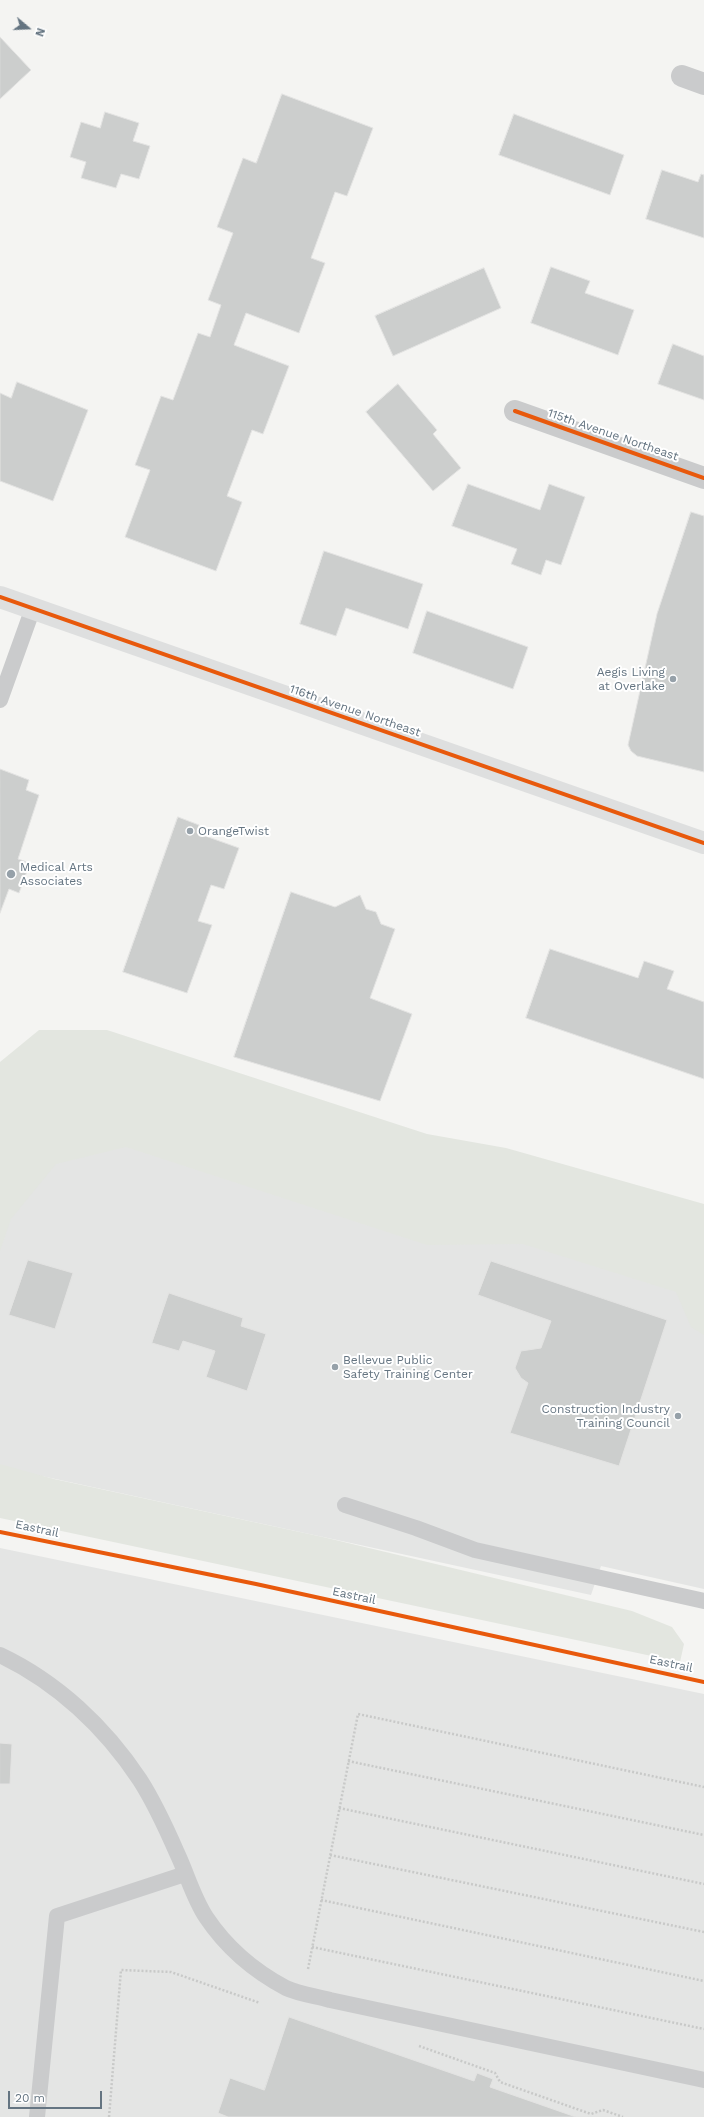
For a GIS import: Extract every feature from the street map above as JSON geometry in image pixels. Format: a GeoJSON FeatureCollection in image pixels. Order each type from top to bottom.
{"type":"FeatureCollection","features":[{"type":"Feature","properties":{"kind":"main road","name":"116th Avenue Northeast"},"geometry":{"type":"LineString","coordinates":[[0,597],[704,843]]}},
{"type":"Feature","properties":{"kind":"street"},"geometry":{"type":"LineString","coordinates":[[682,76],[704,84]]}},
{"type":"Feature","properties":{"kind":"street","name":"115th Avenue Northeast"},"geometry":{"type":"LineString","coordinates":[[515,411],[704,478]]}},
{"type":"Feature","properties":{"kind":"lane"},"geometry":{"type":"LineString","coordinates":[[0,700],[32,608]]}},
{"type":"Feature","properties":{"kind":"lane"},"geometry":{"type":"LineString","coordinates":[[345,1505],[416,1528],[475,1550],[704,1601]]}},
{"type":"Feature","properties":{"kind":"lane"},"geometry":{"type":"LineString","coordinates":[[0,1655],[23,1666],[60,1690],[104,1734],[140,1781],[177,1853],[185,1874],[205,1916],[241,1958],[288,1988],[338,2002],[704,2080]]}},
{"type":"Feature","properties":{"kind":"lane"},"geometry":{"type":"LineString","coordinates":[[37,2117],[57,1916],[185,1874]]}},
{"type":"Feature","properties":{"kind":"path"},"geometry":{"type":"LineString","coordinates":[[303,1992],[358,1714],[704,1786]]}},
{"type":"Feature","properties":{"kind":"path"},"geometry":{"type":"LineString","coordinates":[[348,1761],[704,1835]]}},
{"type":"Feature","properties":{"kind":"path"},"geometry":{"type":"LineString","coordinates":[[339,1808],[704,1884]]}},
{"type":"Feature","properties":{"kind":"path"},"geometry":{"type":"LineString","coordinates":[[330,1855],[704,1932]]}},
{"type":"Feature","properties":{"kind":"path"},"geometry":{"type":"LineString","coordinates":[[321,1900],[704,1981]]}},
{"type":"Feature","properties":{"kind":"path"},"geometry":{"type":"LineString","coordinates":[[312,1947],[704,2029]]}},
{"type":"Feature","properties":{"kind":"path"},"geometry":{"type":"LineString","coordinates":[[109,2117],[121,1970],[171,1972],[261,2004]]}},
{"type":"Feature","properties":{"kind":"path"},"geometry":{"type":"LineString","coordinates":[[416,2045],[495,2073],[500,2082],[591,2114],[603,2110],[623,2117]]}},
{"type":"Feature","properties":{"kind":"shaded area"},"geometry":{"type":"Polygon","coordinates":[[[39,1030],[107,1030],[427,1134],[506,1148],[704,1204],[704,1335],[691,1327],[676,1292],[523,1244],[427,1245],[126,1147],[56,1164],[11,1219],[0,1251],[0,1062],[39,1030]]]}},
{"type":"Feature","properties":{"kind":"shaded area","name":"Bellevue Public Safety Training Center"},"geometry":{"type":"Polygon","coordinates":[[[63,1036],[704,1250],[704,1589],[601,1566],[591,1595],[0,1467],[0,1226],[63,1036]]]}},
{"type":"Feature","properties":{"kind":"shaded area"},"geometry":{"type":"Polygon","coordinates":[[[0,1464],[54,1479],[323,1537],[632,1611],[672,1627],[684,1644],[680,1662],[0,1518],[0,1464]]]}},
{"type":"Feature","properties":{"kind":"shaded area"},"geometry":{"type":"Polygon","coordinates":[[[0,1548],[704,1694],[704,2117],[0,2117],[0,1548]]]}},
{"type":"Feature","properties":{"kind":"building"},"geometry":{"type":"Polygon","coordinates":[[[0,37],[31,70],[0,99],[0,37]]]}},
{"type":"Feature","properties":{"kind":"building"},"geometry":{"type":"Polygon","coordinates":[[[282,94],[373,128],[347,196],[335,192],[311,258],[325,263],[299,333],[246,313],[234,345],[289,366],[263,434],[252,430],[227,496],[242,502],[216,571],[125,537],[150,470],[135,465],[161,396],[173,400],[198,333],[210,337],[221,305],[208,300],[233,233],[217,227],[243,158],[256,163],[282,94]]]}},
{"type":"Feature","properties":{"kind":"building"},"geometry":{"type":"Polygon","coordinates":[[[105,112],[139,123],[133,141],[150,146],[139,179],[121,174],[116,188],[81,178],[86,162],[70,157],[81,122],[100,128],[105,112]]]}},
{"type":"Feature","properties":{"kind":"building"},"geometry":{"type":"Polygon","coordinates":[[[514,114],[624,155],[610,195],[499,155],[514,114]]]}},
{"type":"Feature","properties":{"kind":"building"},"geometry":{"type":"Polygon","coordinates":[[[662,170],[698,182],[701,174],[704,175],[704,238],[646,219],[662,170]]]}},
{"type":"Feature","properties":{"kind":"building"},"geometry":{"type":"Polygon","coordinates":[[[551,267],[590,281],[585,293],[634,310],[618,355],[531,323],[551,267]]]}},
{"type":"Feature","properties":{"kind":"building"},"geometry":{"type":"Polygon","coordinates":[[[484,268],[501,308],[393,356],[375,316],[484,268]]]}},
{"type":"Feature","properties":{"kind":"building"},"geometry":{"type":"Polygon","coordinates":[[[673,344],[704,356],[704,400],[658,384],[673,344]]]}},
{"type":"Feature","properties":{"kind":"building"},"geometry":{"type":"Polygon","coordinates":[[[17,382],[88,410],[53,501],[0,481],[0,393],[11,398],[17,382]]]}},
{"type":"Feature","properties":{"kind":"building"},"geometry":{"type":"Polygon","coordinates":[[[398,384],[437,430],[433,434],[461,468],[433,491],[366,412],[398,384]]]}},
{"type":"Feature","properties":{"kind":"building"},"geometry":{"type":"Polygon","coordinates":[[[468,484],[540,510],[549,484],[585,497],[561,565],[546,560],[541,575],[511,564],[517,549],[452,526],[468,484]]]}},
{"type":"Feature","properties":{"kind":"building","name":"Aegis Living at Overlake"},"geometry":{"type":"Polygon","coordinates":[[[691,512],[704,516],[704,772],[637,756],[631,751],[628,745],[657,614],[691,512]]]}},
{"type":"Feature","properties":{"kind":"building"},"geometry":{"type":"Polygon","coordinates":[[[324,551],[423,584],[408,629],[346,608],[336,636],[300,624],[324,551]]]}},
{"type":"Feature","properties":{"kind":"building"},"geometry":{"type":"Polygon","coordinates":[[[427,611],[528,647],[513,689],[413,653],[427,611]]]}},
{"type":"Feature","properties":{"kind":"building"},"geometry":{"type":"Polygon","coordinates":[[[0,769],[29,780],[26,790],[39,795],[18,859],[30,863],[19,893],[9,889],[0,913],[0,769]]]}},
{"type":"Feature","properties":{"kind":"building"},"geometry":{"type":"Polygon","coordinates":[[[178,817],[199,825],[197,833],[239,848],[224,889],[211,885],[198,921],[212,925],[187,993],[123,972],[178,817]]]}},
{"type":"Feature","properties":{"kind":"building"},"geometry":{"type":"Polygon","coordinates":[[[291,892],[335,907],[360,895],[366,909],[376,912],[381,924],[395,929],[370,998],[412,1014],[380,1101],[234,1057],[291,892]]]}},
{"type":"Feature","properties":{"kind":"building"},"geometry":{"type":"Polygon","coordinates":[[[550,949],[638,978],[644,961],[674,971],[667,989],[704,1002],[704,1079],[526,1018],[550,949]]]}},
{"type":"Feature","properties":{"kind":"building"},"geometry":{"type":"Polygon","coordinates":[[[28,1260],[73,1273],[55,1329],[9,1315],[28,1260]]]}},
{"type":"Feature","properties":{"kind":"building"},"geometry":{"type":"Polygon","coordinates":[[[491,1261],[667,1320],[619,1466],[510,1433],[528,1383],[521,1378],[515,1368],[521,1351],[541,1348],[551,1321],[478,1295],[491,1261]]]}},
{"type":"Feature","properties":{"kind":"building"},"geometry":{"type":"Polygon","coordinates":[[[169,1293],[243,1318],[241,1326],[266,1334],[247,1391],[206,1377],[215,1351],[183,1341],[179,1351],[152,1343],[169,1293]]]}},
{"type":"Feature","properties":{"kind":"building"},"geometry":{"type":"Polygon","coordinates":[[[0,1743],[12,1744],[10,1784],[0,1784],[0,1743]]]}},
{"type":"Feature","properties":{"kind":"building"},"geometry":{"type":"Polygon","coordinates":[[[289,2017],[474,2081],[477,2073],[493,2079],[490,2087],[576,2117],[228,2117],[218,2113],[230,2078],[264,2090],[289,2017]]]}},
{"type":"Feature","properties":{"kind":"cycle path"},"geometry":{"type":"LineString","coordinates":[[515,411],[704,478]]}},
{"type":"Feature","properties":{"kind":"cycle path"},"geometry":{"type":"LineString","coordinates":[[0,597],[704,843]]}},
{"type":"Feature","properties":{"kind":"cycle path","name":"Eastrail"},"geometry":{"type":"LineString","coordinates":[[0,1532],[256,1584],[704,1682]]}},
{"type":"Feature","properties":{"kind":"place","name":"Aegis Living at Overlake"},"geometry":{"type":"Point","coordinates":[673,679]}},
{"type":"Feature","properties":{"kind":"place","name":"OrangeTwist"},"geometry":{"type":"Point","coordinates":[190,831]}},
{"type":"Feature","properties":{"kind":"place","name":"Medical Arts Associates"},"geometry":{"type":"Point","coordinates":[11,874]}},
{"type":"Feature","properties":{"kind":"place","name":"Bellevue Public Safety Training Center"},"geometry":{"type":"Point","coordinates":[335,1367]}},
{"type":"Feature","properties":{"kind":"place","name":"Construction Industry Training Council"},"geometry":{"type":"Point","coordinates":[678,1416]}}]}
